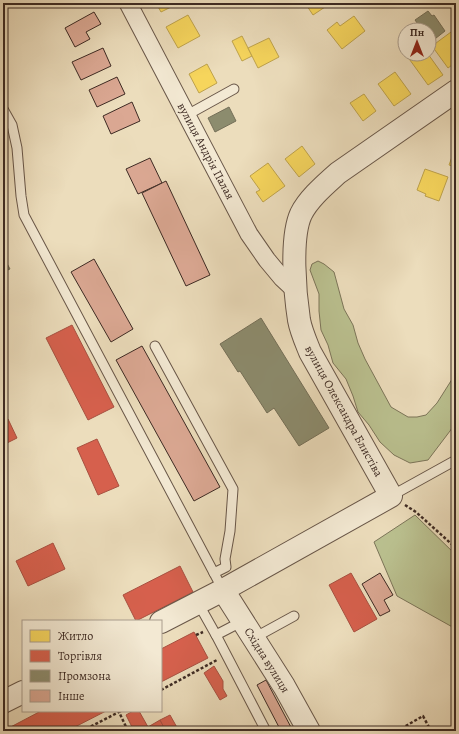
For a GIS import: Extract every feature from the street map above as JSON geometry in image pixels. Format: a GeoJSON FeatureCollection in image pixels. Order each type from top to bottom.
{"type":"FeatureCollection","features":[{"type":"Feature","properties":{"kind":"street","name":"вулиця Андрія Палая"},"geometry":{"type":"LineString","coordinates":[[128,3],[249,234],[267,260],[282,278],[296,291]]}},
{"type":"Feature","properties":{"kind":"street","name":"вулиця Олександра Блистіва"},"geometry":{"type":"LineString","coordinates":[[391,496],[310,352],[304,338],[296,291],[295,270],[298,225],[302,213],[311,200],[322,187],[338,173],[454,96]]}},
{"type":"Feature","properties":{"kind":"street"},"geometry":{"type":"LineString","coordinates":[[162,621],[198,603],[219,581],[391,496]]}},
{"type":"Feature","properties":{"kind":"street","name":"Східна вулиця"},"geometry":{"type":"LineString","coordinates":[[219,581],[284,686],[309,731]]}},
{"type":"Feature","properties":{"kind":"street"},"geometry":{"type":"LineString","coordinates":[[3,702],[22,692]]}},
{"type":"Feature","properties":{"kind":"lane"},"geometry":{"type":"LineString","coordinates":[[187,115],[234,89]]}},
{"type":"Feature","properties":{"kind":"lane"},"geometry":{"type":"LineString","coordinates":[[3,109],[12,125],[17,148],[24,215],[219,581]]}},
{"type":"Feature","properties":{"kind":"lane"},"geometry":{"type":"LineString","coordinates":[[155,346],[233,489],[230,531],[225,559],[226,567],[219,581]]}},
{"type":"Feature","properties":{"kind":"lane"},"geometry":{"type":"LineString","coordinates":[[391,496],[456,460]]}},
{"type":"Feature","properties":{"kind":"lane"},"geometry":{"type":"LineString","coordinates":[[198,603],[266,731]]}},
{"type":"Feature","properties":{"kind":"lane"},"geometry":{"type":"LineString","coordinates":[[216,635],[249,629],[294,616]]}},
{"type":"Feature","properties":{"kind":"path"},"geometry":{"type":"LineString","coordinates":[[391,496],[416,512],[456,548]]}},
{"type":"Feature","properties":{"kind":"path"},"geometry":{"type":"LineString","coordinates":[[162,689],[226,655]]}},
{"type":"Feature","properties":{"kind":"path"},"geometry":{"type":"LineString","coordinates":[[82,731],[120,712],[128,731]]}},
{"type":"Feature","properties":{"kind":"path"},"geometry":{"type":"LineString","coordinates":[[397,731],[423,716],[431,731]]}},
{"type":"Feature","properties":{"kind":"green space"},"geometry":{"type":"Polygon","coordinates":[[[318,261],[334,272],[344,309],[353,325],[358,343],[391,407],[408,417],[426,415],[437,403],[456,373],[456,422],[428,460],[410,463],[394,455],[380,442],[358,412],[346,379],[333,363],[328,345],[321,330],[319,294],[310,270],[312,264],[318,261]]]}},
{"type":"Feature","properties":{"kind":"green space"},"geometry":{"type":"Polygon","coordinates":[[[415,515],[456,555],[456,629],[397,596],[374,542],[415,515]]]}},
{"type":"Feature","properties":{"kind":"building: Житло"},"geometry":{"type":"Polygon","coordinates":[[[156,3],[179,3],[161,12],[156,3]]]}},
{"type":"Feature","properties":{"kind":"building: Житло"},"geometry":{"type":"Polygon","coordinates":[[[305,3],[331,3],[313,15],[305,3]]]}},
{"type":"Feature","properties":{"kind":"building: Житло"},"geometry":{"type":"Polygon","coordinates":[[[188,15],[200,36],[178,48],[166,27],[188,15]]]}},
{"type":"Feature","properties":{"kind":"building: Житло"},"geometry":{"type":"Polygon","coordinates":[[[354,16],[365,31],[342,49],[327,30],[337,22],[340,26],[354,16]]]}},
{"type":"Feature","properties":{"kind":"building: Житло"},"geometry":{"type":"Polygon","coordinates":[[[451,32],[456,40],[456,62],[448,68],[437,53],[437,42],[451,32]]]}},
{"type":"Feature","properties":{"kind":"building: Житло"},"geometry":{"type":"Polygon","coordinates":[[[242,36],[252,56],[242,61],[232,41],[242,36]]]}},
{"type":"Feature","properties":{"kind":"building: Житло"},"geometry":{"type":"Polygon","coordinates":[[[269,38],[279,57],[258,68],[248,48],[269,38]]]}},
{"type":"Feature","properties":{"kind":"building: Житло"},"geometry":{"type":"Polygon","coordinates":[[[411,62],[434,62],[443,75],[428,85],[411,62]]]}},
{"type":"Feature","properties":{"kind":"building: Житло"},"geometry":{"type":"Polygon","coordinates":[[[207,64],[217,83],[199,93],[189,74],[207,64]]]}},
{"type":"Feature","properties":{"kind":"building: Житло"},"geometry":{"type":"Polygon","coordinates":[[[395,72],[411,94],[394,106],[378,84],[395,72]]]}},
{"type":"Feature","properties":{"kind":"building: Житло"},"geometry":{"type":"Polygon","coordinates":[[[364,94],[376,111],[363,121],[350,103],[364,94]]]}},
{"type":"Feature","properties":{"kind":"building: Житло"},"geometry":{"type":"Polygon","coordinates":[[[302,146],[315,164],[299,177],[285,159],[302,146]]]}},
{"type":"Feature","properties":{"kind":"building: Житло"},"geometry":{"type":"Polygon","coordinates":[[[456,146],[456,167],[449,165],[456,146]]]}},
{"type":"Feature","properties":{"kind":"building: Житло"},"geometry":{"type":"Polygon","coordinates":[[[268,163],[285,186],[263,202],[256,192],[260,190],[250,176],[268,163]]]}},
{"type":"Feature","properties":{"kind":"building: Житло"},"geometry":{"type":"Polygon","coordinates":[[[425,169],[448,177],[439,201],[425,196],[426,194],[417,190],[425,169]]]}},
{"type":"Feature","properties":{"kind":"building: Торгівля"},"geometry":{"type":"Polygon","coordinates":[[[72,325],[114,407],[88,420],[46,338],[72,325]]]}},
{"type":"Feature","properties":{"kind":"building: Торгівля"},"geometry":{"type":"Polygon","coordinates":[[[8,419],[17,438],[3,445],[3,422],[8,419]]]}},
{"type":"Feature","properties":{"kind":"building: Торгівля"},"geometry":{"type":"Polygon","coordinates":[[[97,439],[119,486],[98,495],[77,448],[97,439]]]}},
{"type":"Feature","properties":{"kind":"building: Торгівля"},"geometry":{"type":"Polygon","coordinates":[[[53,543],[65,569],[28,586],[16,561],[53,543]]]}},
{"type":"Feature","properties":{"kind":"building: Торгівля"},"geometry":{"type":"Polygon","coordinates":[[[180,566],[193,592],[138,620],[136,620],[123,595],[180,566]]]}},
{"type":"Feature","properties":{"kind":"building: Торгівля"},"geometry":{"type":"Polygon","coordinates":[[[351,573],[377,619],[354,632],[329,585],[351,573]]]}},
{"type":"Feature","properties":{"kind":"building: Торгівля"},"geometry":{"type":"Polygon","coordinates":[[[194,632],[208,658],[162,681],[162,648],[194,632]]]}},
{"type":"Feature","properties":{"kind":"building: Торгівля"},"geometry":{"type":"Polygon","coordinates":[[[214,666],[223,681],[223,689],[227,696],[220,700],[204,673],[214,666]]]}},
{"type":"Feature","properties":{"kind":"building: Торгівля"},"geometry":{"type":"Polygon","coordinates":[[[39,712],[104,712],[67,731],[3,731],[39,712]]]}},
{"type":"Feature","properties":{"kind":"building: Торгівля"},"geometry":{"type":"Polygon","coordinates":[[[131,712],[140,712],[148,727],[160,720],[166,731],[134,731],[126,715],[131,712]]]}},
{"type":"Feature","properties":{"kind":"building: Торгівля"},"geometry":{"type":"Polygon","coordinates":[[[170,715],[179,731],[166,731],[160,720],[170,715]]]}},
{"type":"Feature","properties":{"kind":"building: Промзона"},"geometry":{"type":"Polygon","coordinates":[[[428,11],[432,16],[434,15],[445,31],[437,37],[437,22],[416,22],[415,20],[428,11]]]}},
{"type":"Feature","properties":{"kind":"building: Промзона"},"geometry":{"type":"Polygon","coordinates":[[[229,107],[236,121],[215,132],[208,118],[229,107]]]}},
{"type":"Feature","properties":{"kind":"building: Промзона"},"geometry":{"type":"Polygon","coordinates":[[[3,256],[10,269],[3,272],[3,256]]]}},
{"type":"Feature","properties":{"kind":"building: Промзона"},"geometry":{"type":"Polygon","coordinates":[[[261,318],[329,428],[299,446],[274,408],[267,413],[240,371],[238,372],[220,344],[261,318]]]}},
{"type":"Feature","properties":{"kind":"building: Інше"},"geometry":{"type":"Polygon","coordinates":[[[94,12],[101,24],[86,32],[90,39],[75,47],[65,28],[94,12]]]}},
{"type":"Feature","properties":{"kind":"building: Інше"},"geometry":{"type":"Polygon","coordinates":[[[103,48],[111,66],[81,80],[72,62],[103,48]]]}},
{"type":"Feature","properties":{"kind":"building: Інше"},"geometry":{"type":"Polygon","coordinates":[[[117,77],[125,94],[97,107],[89,90],[117,77]]]}},
{"type":"Feature","properties":{"kind":"building: Інше"},"geometry":{"type":"Polygon","coordinates":[[[132,102],[140,121],[111,134],[103,116],[132,102]]]}},
{"type":"Feature","properties":{"kind":"building: Інше"},"geometry":{"type":"Polygon","coordinates":[[[150,158],[162,183],[138,194],[126,169],[150,158]]]}},
{"type":"Feature","properties":{"kind":"building: Інше"},"geometry":{"type":"Polygon","coordinates":[[[166,181],[210,275],[186,286],[142,193],[166,181]]]}},
{"type":"Feature","properties":{"kind":"building: Інше"},"geometry":{"type":"Polygon","coordinates":[[[94,259],[133,329],[111,342],[71,272],[94,259]]]}},
{"type":"Feature","properties":{"kind":"building: Інше"},"geometry":{"type":"Polygon","coordinates":[[[142,346],[220,487],[194,501],[116,360],[142,346]]]}},
{"type":"Feature","properties":{"kind":"building: Інше"},"geometry":{"type":"Polygon","coordinates":[[[380,573],[393,595],[384,600],[390,611],[380,616],[362,584],[380,573]]]}},
{"type":"Feature","properties":{"kind":"building: Інше"},"geometry":{"type":"Polygon","coordinates":[[[266,680],[293,731],[281,731],[257,685],[266,680]]]}}]}
